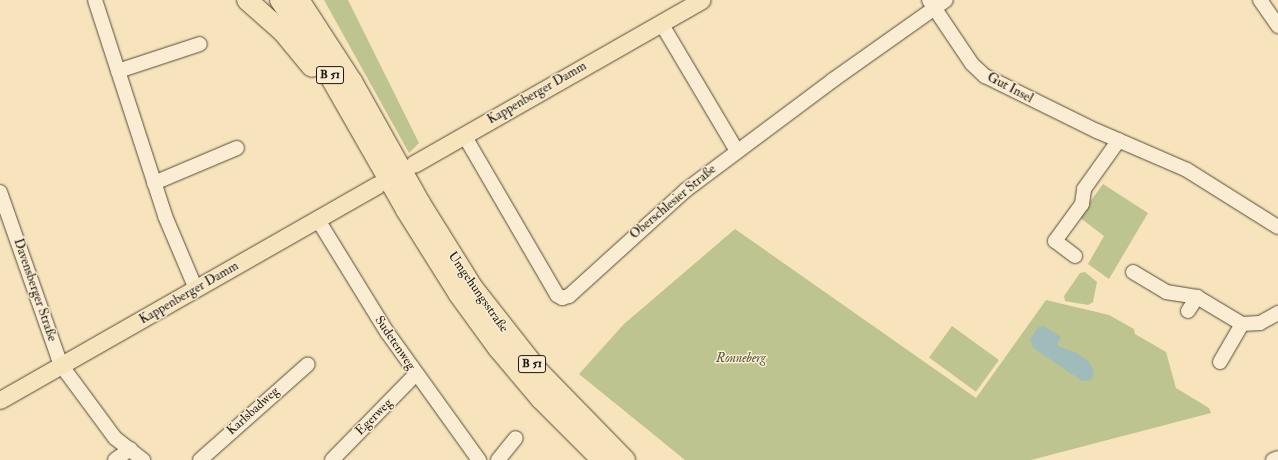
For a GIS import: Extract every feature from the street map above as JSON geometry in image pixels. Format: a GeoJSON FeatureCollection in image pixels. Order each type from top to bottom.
{"type":"FeatureCollection","features":[{"type":"Feature","properties":{"kind":"highway"},"geometry":{"type":"LineString","coordinates":[[247,0],[300,50],[374,153]]}},
{"type":"Feature","properties":{"kind":"highway","name":"B 51"},"geometry":{"type":"LineString","coordinates":[[280,0],[320,59],[374,153]]}},
{"type":"Feature","properties":{"kind":"highway","name":"B 51"},"geometry":{"type":"LineString","coordinates":[[299,0],[363,101]]}},
{"type":"Feature","properties":{"kind":"highway"},"geometry":{"type":"LineString","coordinates":[[317,0],[360,79],[363,101]]}},
{"type":"Feature","properties":{"kind":"highway","name":"Umgehungsstraße"},"geometry":{"type":"LineString","coordinates":[[363,101],[440,237],[492,314],[556,392],[625,460]]}},
{"type":"Feature","properties":{"kind":"highway","name":"Umgehungsstraße"},"geometry":{"type":"LineString","coordinates":[[374,153],[438,262],[482,326],[542,399],[602,460]]}},
{"type":"Feature","properties":{"kind":"main road","name":"Kappenberger Damm"},"geometry":{"type":"LineString","coordinates":[[414,164],[702,0]]}},
{"type":"Feature","properties":{"kind":"main road","name":"Kappenberger Damm"},"geometry":{"type":"LineString","coordinates":[[0,400],[377,185]]}},
{"type":"Feature","properties":{"kind":"street"},"geometry":{"type":"LineString","coordinates":[[95,0],[154,183],[196,289]]}},
{"type":"Feature","properties":{"kind":"street","name":"Oberschlesier Straße"},"geometry":{"type":"LineString","coordinates":[[464,135],[557,295],[562,298],[569,296],[670,202],[932,4],[946,0]]}},
{"type":"Feature","properties":{"kind":"street"},"geometry":{"type":"LineString","coordinates":[[1260,0],[1278,26]]}},
{"type":"Feature","properties":{"kind":"street","name":"Gut Insel"},"geometry":{"type":"LineString","coordinates":[[932,4],[972,64],[985,76],[1197,176],[1278,227]]}},
{"type":"Feature","properties":{"kind":"street"},"geometry":{"type":"LineString","coordinates":[[661,23],[736,151]]}},
{"type":"Feature","properties":{"kind":"street"},"geometry":{"type":"LineString","coordinates":[[118,71],[200,44]]}},
{"type":"Feature","properties":{"kind":"street"},"geometry":{"type":"LineString","coordinates":[[1075,256],[1055,241],[1082,204],[1084,189],[1119,140]]}},
{"type":"Feature","properties":{"kind":"street"},"geometry":{"type":"LineString","coordinates":[[154,183],[238,148]]}},
{"type":"Feature","properties":{"kind":"street","name":"Davensberger Straße"},"geometry":{"type":"LineString","coordinates":[[0,192],[62,365],[115,438],[143,460]]}},
{"type":"Feature","properties":{"kind":"street","name":"Sudetenweg"},"geometry":{"type":"LineString","coordinates":[[318,220],[369,305],[416,374],[479,460]]}},
{"type":"Feature","properties":{"kind":"street"},"geometry":{"type":"LineString","coordinates":[[1133,272],[1166,292],[1197,297],[1242,324],[1260,323],[1278,313]]}},
{"type":"Feature","properties":{"kind":"street"},"geometry":{"type":"LineString","coordinates":[[1188,311],[1197,297]]}},
{"type":"Feature","properties":{"kind":"street"},"geometry":{"type":"LineString","coordinates":[[1220,362],[1242,324]]}},
{"type":"Feature","properties":{"kind":"street","name":"Karlsbadweg"},"geometry":{"type":"LineString","coordinates":[[200,460],[308,364]]}},
{"type":"Feature","properties":{"kind":"street","name":"Egerweg"},"geometry":{"type":"LineString","coordinates":[[332,460],[416,374]]}},
{"type":"Feature","properties":{"kind":"street"},"geometry":{"type":"LineString","coordinates":[[498,460],[516,438]]}},
{"type":"Feature","properties":{"kind":"street"},"geometry":{"type":"LineString","coordinates":[[115,460],[130,449]]}},
{"type":"Feature","properties":{"kind":"street"},"geometry":{"type":"LineString","coordinates":[[1273,460],[1278,458]]}},
{"type":"Feature","properties":{"kind":"green space"},"geometry":{"type":"Polygon","coordinates":[[[324,0],[348,0],[419,143],[409,153],[324,0]]]}},
{"type":"Feature","properties":{"kind":"green space"},"geometry":{"type":"Polygon","coordinates":[[[1103,184],[1148,213],[1109,279],[1088,264],[1104,236],[1079,217],[1103,184]]]}},
{"type":"Feature","properties":{"kind":"green space","name":"Ronneberg"},"geometry":{"type":"Polygon","coordinates":[[[735,229],[976,398],[1046,300],[1109,315],[1134,329],[1135,334],[1166,352],[1176,388],[1209,408],[1211,413],[1031,460],[685,460],[579,374],[624,324],[735,229]]]}},
{"type":"Feature","properties":{"kind":"green space"},"geometry":{"type":"Polygon","coordinates":[[[1085,272],[1097,282],[1093,302],[1088,305],[1065,301],[1064,296],[1080,273],[1085,272]]]}},
{"type":"Feature","properties":{"kind":"green space"},"geometry":{"type":"Polygon","coordinates":[[[952,326],[999,360],[976,392],[929,358],[952,326]]]}},
{"type":"Feature","properties":{"kind":"water"},"geometry":{"type":"Polygon","coordinates":[[[1044,326],[1061,337],[1057,344],[1060,347],[1077,353],[1089,362],[1094,371],[1091,380],[1082,381],[1033,348],[1030,339],[1038,327],[1044,326]]]}}]}
